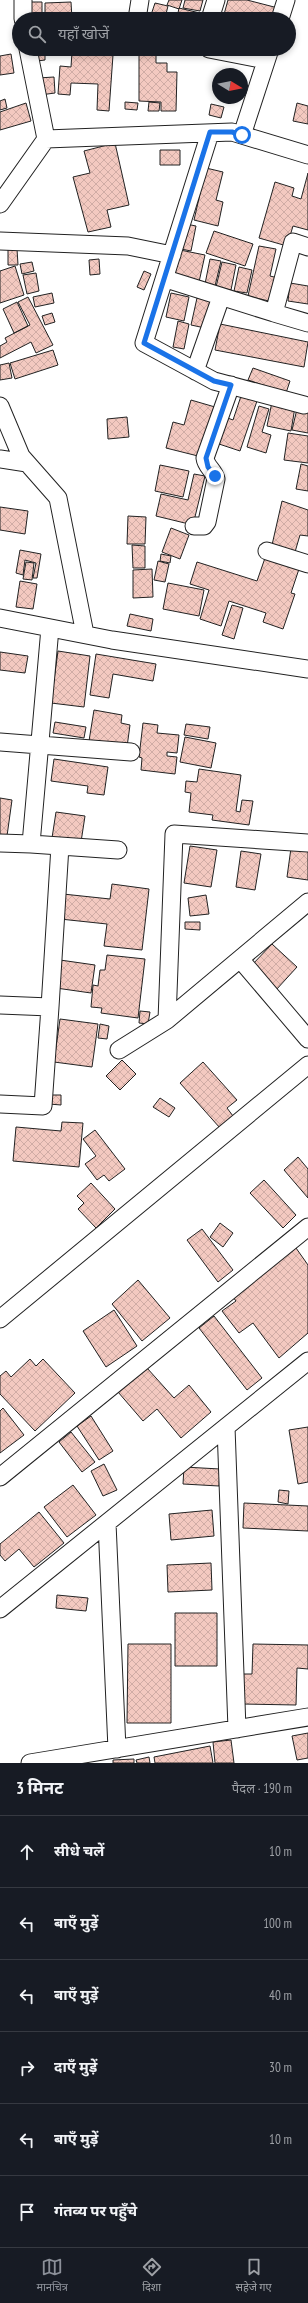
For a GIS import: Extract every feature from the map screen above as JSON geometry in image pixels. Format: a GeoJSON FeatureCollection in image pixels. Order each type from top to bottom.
{"type":"FeatureCollection","features":[{"type":"Feature","properties":{"kind":"street"},"geometry":{"type":"LineString","coordinates":[[23,0],[23,12]]}},
{"type":"Feature","properties":{"kind":"street"},"geometry":{"type":"LineString","coordinates":[[138,12],[140,0]]}},
{"type":"Feature","properties":{"kind":"street"},"geometry":{"type":"LineString","coordinates":[[212,12],[216,0]]}},
{"type":"Feature","properties":{"kind":"street"},"geometry":{"type":"LineString","coordinates":[[282,12],[286,0]]}},
{"type":"Feature","properties":{"kind":"street"},"geometry":{"type":"LineString","coordinates":[[0,204],[46,139],[29,56]]}},
{"type":"Feature","properties":{"kind":"street"},"geometry":{"type":"LineString","coordinates":[[242,135],[268,56]]}},
{"type":"Feature","properties":{"kind":"street"},"geometry":{"type":"LineString","coordinates":[[210,132],[172,254],[166,279],[144,343],[214,381],[304,405]]}},
{"type":"Feature","properties":{"kind":"street"},"geometry":{"type":"LineString","coordinates":[[46,139],[232,132],[308,155]]}},
{"type":"Feature","properties":{"kind":"street"},"geometry":{"type":"LineString","coordinates":[[0,241],[128,246],[172,254]]}},
{"type":"Feature","properties":{"kind":"street"},"geometry":{"type":"LineString","coordinates":[[274,313],[293,242],[308,247]]}},
{"type":"Feature","properties":{"kind":"street"},"geometry":{"type":"LineString","coordinates":[[166,279],[308,323]]}},
{"type":"Feature","properties":{"kind":"street"},"geometry":{"type":"LineString","coordinates":[[195,370],[221,297]]}},
{"type":"Feature","properties":{"kind":"street"},"geometry":{"type":"LineString","coordinates":[[194,526],[204,526],[207,522],[216,479],[206,464],[206,458],[231,385]]}},
{"type":"Feature","properties":{"kind":"street"},"geometry":{"type":"LineString","coordinates":[[0,406],[21,456],[58,498],[85,634]]}},
{"type":"Feature","properties":{"kind":"street"},"geometry":{"type":"LineString","coordinates":[[0,459],[27,463]]}},
{"type":"Feature","properties":{"kind":"street"},"geometry":{"type":"LineString","coordinates":[[267,551],[308,564]]}},
{"type":"Feature","properties":{"kind":"street"},"geometry":{"type":"LineString","coordinates":[[0,618],[85,634],[308,670]]}},
{"type":"Feature","properties":{"kind":"street"},"geometry":{"type":"LineString","coordinates":[[30,844],[50,628]]}},
{"type":"Feature","properties":{"kind":"street"},"geometry":{"type":"LineString","coordinates":[[0,742],[132,752]]}},
{"type":"Feature","properties":{"kind":"street"},"geometry":{"type":"LineString","coordinates":[[167,1020],[174,834],[308,843]]}},
{"type":"Feature","properties":{"kind":"street"},"geometry":{"type":"LineString","coordinates":[[0,843],[118,850]]}},
{"type":"Feature","properties":{"kind":"street"},"geometry":{"type":"LineString","coordinates":[[0,1104],[42,1106],[60,846]]}},
{"type":"Feature","properties":{"kind":"street"},"geometry":{"type":"LineString","coordinates":[[120,1050],[167,1020],[308,902]]}},
{"type":"Feature","properties":{"kind":"street"},"geometry":{"type":"LineString","coordinates":[[240,959],[308,1039]]}},
{"type":"Feature","properties":{"kind":"street"},"geometry":{"type":"LineString","coordinates":[[0,1005],[50,1007]]}},
{"type":"Feature","properties":{"kind":"street"},"geometry":{"type":"LineString","coordinates":[[0,1319],[308,1065]]}},
{"type":"Feature","properties":{"kind":"street"},"geometry":{"type":"LineString","coordinates":[[0,1477],[308,1227]]}},
{"type":"Feature","properties":{"kind":"street"},"geometry":{"type":"LineString","coordinates":[[0,1609],[308,1361]]}},
{"type":"Feature","properties":{"kind":"street"},"geometry":{"type":"LineString","coordinates":[[226,1427],[237,1729]]}},
{"type":"Feature","properties":{"kind":"street"},"geometry":{"type":"LineString","coordinates":[[107,1523],[117,1749]]}},
{"type":"Feature","properties":{"kind":"street"},"geometry":{"type":"LineString","coordinates":[[30,1763],[308,1717]]}},
{"type":"Feature","properties":{"kind":"building"},"geometry":{"type":"Polygon","coordinates":[[[169,0],[182,0],[179,9],[167,5],[169,0]]]}},
{"type":"Feature","properties":{"kind":"building"},"geometry":{"type":"Polygon","coordinates":[[[185,0],[203,0],[200,11],[183,8],[185,0]]]}},
{"type":"Feature","properties":{"kind":"building"},"geometry":{"type":"Polygon","coordinates":[[[228,0],[247,0],[278,8],[277,12],[225,12],[228,0]]]}},
{"type":"Feature","properties":{"kind":"building"},"geometry":{"type":"Polygon","coordinates":[[[29,2],[42,2],[42,12],[29,12],[29,2]]]}},
{"type":"Feature","properties":{"kind":"building"},"geometry":{"type":"Polygon","coordinates":[[[71,2],[72,12],[45,12],[45,3],[71,2]]]}},
{"type":"Feature","properties":{"kind":"building"},"geometry":{"type":"Polygon","coordinates":[[[155,3],[168,6],[166,12],[152,12],[155,3]]]}},
{"type":"Feature","properties":{"kind":"building"},"geometry":{"type":"Polygon","coordinates":[[[179,8],[196,12],[178,12],[179,8]]]}},
{"type":"Feature","properties":{"kind":"building"},"geometry":{"type":"Polygon","coordinates":[[[11,54],[14,73],[0,75],[0,56],[11,54]]]}},
{"type":"Feature","properties":{"kind":"building"},"geometry":{"type":"Polygon","coordinates":[[[37,56],[45,56],[45,60],[37,61],[37,56]]]}},
{"type":"Feature","properties":{"kind":"building"},"geometry":{"type":"Polygon","coordinates":[[[72,56],[113,56],[109,111],[97,110],[98,84],[71,83],[70,95],[58,94],[60,66],[71,67],[72,56]]]}},
{"type":"Feature","properties":{"kind":"building"},"geometry":{"type":"Polygon","coordinates":[[[139,56],[156,56],[156,63],[167,63],[167,72],[177,72],[176,111],[161,111],[161,102],[139,101],[139,56]]]}},
{"type":"Feature","properties":{"kind":"building"},"geometry":{"type":"Polygon","coordinates":[[[54,77],[55,93],[40,95],[38,78],[54,77]]]}},
{"type":"Feature","properties":{"kind":"building"},"geometry":{"type":"Polygon","coordinates":[[[5,99],[7,108],[0,110],[0,101],[5,99]]]}},
{"type":"Feature","properties":{"kind":"building"},"geometry":{"type":"Polygon","coordinates":[[[125,102],[138,103],[137,110],[125,109],[125,102]]]}},
{"type":"Feature","properties":{"kind":"building"},"geometry":{"type":"Polygon","coordinates":[[[149,102],[160,103],[159,111],[148,111],[149,102]]]}},
{"type":"Feature","properties":{"kind":"building"},"geometry":{"type":"Polygon","coordinates":[[[26,103],[31,121],[0,130],[0,112],[26,103]]]}},
{"type":"Feature","properties":{"kind":"building"},"geometry":{"type":"Polygon","coordinates":[[[297,103],[308,106],[308,124],[293,121],[297,103]]]}},
{"type":"Feature","properties":{"kind":"building"},"geometry":{"type":"Polygon","coordinates":[[[211,104],[224,107],[221,118],[209,115],[211,104]]]}},
{"type":"Feature","properties":{"kind":"building"},"geometry":{"type":"Polygon","coordinates":[[[115,143],[129,205],[107,210],[111,227],[88,232],[73,177],[90,173],[84,151],[115,143]]]}},
{"type":"Feature","properties":{"kind":"building"},"geometry":{"type":"Polygon","coordinates":[[[160,150],[180,150],[180,165],[160,165],[160,150]]]}},
{"type":"Feature","properties":{"kind":"building"},"geometry":{"type":"Polygon","coordinates":[[[206,168],[223,172],[216,200],[223,202],[218,226],[194,220],[206,168]]]}},
{"type":"Feature","properties":{"kind":"building"},"geometry":{"type":"Polygon","coordinates":[[[308,173],[308,230],[293,226],[287,246],[259,238],[275,182],[294,188],[292,196],[301,199],[308,173]]]}},
{"type":"Feature","properties":{"kind":"building"},"geometry":{"type":"Polygon","coordinates":[[[186,224],[196,226],[191,251],[181,249],[186,224]]]}},
{"type":"Feature","properties":{"kind":"building"},"geometry":{"type":"Polygon","coordinates":[[[214,231],[253,244],[245,266],[206,253],[214,231]]]}},
{"type":"Feature","properties":{"kind":"building"},"geometry":{"type":"Polygon","coordinates":[[[259,246],[276,249],[270,276],[278,278],[273,302],[248,296],[259,246]]]}},
{"type":"Feature","properties":{"kind":"building"},"geometry":{"type":"Polygon","coordinates":[[[8,249],[17,249],[18,265],[8,265],[8,249]]]}},
{"type":"Feature","properties":{"kind":"building"},"geometry":{"type":"Polygon","coordinates":[[[180,250],[205,255],[199,282],[174,277],[180,250]]]}},
{"type":"Feature","properties":{"kind":"building"},"geometry":{"type":"Polygon","coordinates":[[[99,259],[100,274],[90,275],[89,260],[99,259]]]}},
{"type":"Feature","properties":{"kind":"building"},"geometry":{"type":"Polygon","coordinates":[[[210,259],[221,261],[215,286],[205,284],[210,259]]]}},
{"type":"Feature","properties":{"kind":"building"},"geometry":{"type":"Polygon","coordinates":[[[32,262],[34,271],[22,274],[20,264],[32,262]]]}},
{"type":"Feature","properties":{"kind":"building"},"geometry":{"type":"Polygon","coordinates":[[[222,262],[236,265],[231,290],[216,287],[222,262]]]}},
{"type":"Feature","properties":{"kind":"building"},"geometry":{"type":"Polygon","coordinates":[[[15,266],[24,295],[0,303],[0,271],[15,266]]]}},
{"type":"Feature","properties":{"kind":"building"},"geometry":{"type":"Polygon","coordinates":[[[239,267],[252,270],[247,293],[234,291],[239,267]]]}},
{"type":"Feature","properties":{"kind":"building"},"geometry":{"type":"Polygon","coordinates":[[[144,271],[151,274],[144,290],[137,287],[144,271]]]}},
{"type":"Feature","properties":{"kind":"building"},"geometry":{"type":"Polygon","coordinates":[[[36,273],[39,291],[27,294],[23,275],[36,273]]]}},
{"type":"Feature","properties":{"kind":"building"},"geometry":{"type":"Polygon","coordinates":[[[290,283],[308,286],[308,304],[288,301],[290,283]]]}},
{"type":"Feature","properties":{"kind":"building"},"geometry":{"type":"Polygon","coordinates":[[[52,293],[54,303],[35,307],[33,297],[52,293]]]}},
{"type":"Feature","properties":{"kind":"building"},"geometry":{"type":"Polygon","coordinates":[[[171,293],[189,297],[184,321],[166,317],[171,293]]]}},
{"type":"Feature","properties":{"kind":"building"},"geometry":{"type":"Polygon","coordinates":[[[28,297],[53,345],[36,353],[31,342],[0,358],[0,346],[7,342],[5,338],[30,325],[18,302],[28,297]]]}},
{"type":"Feature","properties":{"kind":"building"},"geometry":{"type":"Polygon","coordinates":[[[197,298],[211,301],[205,328],[191,325],[197,298]]]}},
{"type":"Feature","properties":{"kind":"building"},"geometry":{"type":"Polygon","coordinates":[[[17,302],[28,326],[14,333],[3,309],[17,302]]]}},
{"type":"Feature","properties":{"kind":"building"},"geometry":{"type":"Polygon","coordinates":[[[52,313],[55,322],[45,325],[42,316],[52,313]]]}},
{"type":"Feature","properties":{"kind":"building"},"geometry":{"type":"Polygon","coordinates":[[[178,321],[189,324],[184,349],[173,347],[178,321]]]}},
{"type":"Feature","properties":{"kind":"building"},"geometry":{"type":"Polygon","coordinates":[[[220,324],[308,342],[304,367],[215,350],[220,324]]]}},
{"type":"Feature","properties":{"kind":"building"},"geometry":{"type":"Polygon","coordinates":[[[53,350],[58,365],[15,379],[10,363],[53,350]]]}},
{"type":"Feature","properties":{"kind":"building"},"geometry":{"type":"Polygon","coordinates":[[[9,363],[12,378],[0,380],[0,365],[9,363]]]}},
{"type":"Feature","properties":{"kind":"building"},"geometry":{"type":"Polygon","coordinates":[[[253,368],[290,381],[286,393],[248,380],[253,368]]]}},
{"type":"Feature","properties":{"kind":"building"},"geometry":{"type":"Polygon","coordinates":[[[242,393],[258,398],[240,451],[216,443],[225,417],[233,420],[242,393]]]}},
{"type":"Feature","properties":{"kind":"building"},"geometry":{"type":"Polygon","coordinates":[[[191,400],[215,407],[202,457],[166,448],[173,422],[184,425],[191,400]]]}},
{"type":"Feature","properties":{"kind":"building"},"geometry":{"type":"Polygon","coordinates":[[[272,402],[295,407],[291,431],[267,426],[272,402]]]}},
{"type":"Feature","properties":{"kind":"building"},"geometry":{"type":"Polygon","coordinates":[[[259,406],[269,409],[262,432],[271,435],[266,453],[247,447],[259,406]]]}},
{"type":"Feature","properties":{"kind":"building"},"geometry":{"type":"Polygon","coordinates":[[[297,409],[308,411],[308,433],[292,430],[297,409]]]}},
{"type":"Feature","properties":{"kind":"building"},"geometry":{"type":"Polygon","coordinates":[[[127,417],[129,437],[108,439],[107,419],[127,417]]]}},
{"type":"Feature","properties":{"kind":"building"},"geometry":{"type":"Polygon","coordinates":[[[288,433],[308,436],[308,463],[284,460],[288,433]]]}},
{"type":"Feature","properties":{"kind":"building"},"geometry":{"type":"Polygon","coordinates":[[[301,464],[308,466],[308,491],[296,489],[301,464]]]}},
{"type":"Feature","properties":{"kind":"building"},"geometry":{"type":"Polygon","coordinates":[[[160,465],[189,471],[183,497],[155,491],[160,465]]]}},
{"type":"Feature","properties":{"kind":"building"},"geometry":{"type":"Polygon","coordinates":[[[194,474],[205,476],[193,525],[156,516],[161,494],[188,500],[194,474]]]}},
{"type":"Feature","properties":{"kind":"building"},"geometry":{"type":"Polygon","coordinates":[[[282,501],[308,510],[308,536],[300,535],[295,552],[272,545],[282,501]]]}},
{"type":"Feature","properties":{"kind":"building"},"geometry":{"type":"Polygon","coordinates":[[[0,507],[28,511],[25,534],[0,530],[0,507]]]}},
{"type":"Feature","properties":{"kind":"building"},"geometry":{"type":"Polygon","coordinates":[[[128,516],[146,517],[145,544],[127,544],[128,516]]]}},
{"type":"Feature","properties":{"kind":"building"},"geometry":{"type":"Polygon","coordinates":[[[171,528],[189,535],[180,559],[162,552],[171,528]]]}},
{"type":"Feature","properties":{"kind":"building"},"geometry":{"type":"Polygon","coordinates":[[[132,545],[145,546],[145,568],[133,568],[132,545]]]}},
{"type":"Feature","properties":{"kind":"building"},"geometry":{"type":"Polygon","coordinates":[[[20,550],[41,554],[37,578],[33,578],[36,563],[25,560],[23,575],[16,573],[20,550]]]}},
{"type":"Feature","properties":{"kind":"building"},"geometry":{"type":"Polygon","coordinates":[[[161,554],[171,556],[170,563],[160,561],[161,554]]]}},
{"type":"Feature","properties":{"kind":"building"},"geometry":{"type":"Polygon","coordinates":[[[265,558],[299,569],[291,593],[295,594],[283,629],[263,622],[266,613],[229,601],[221,626],[200,619],[209,590],[190,584],[197,562],[257,581],[265,558]]]}},
{"type":"Feature","properties":{"kind":"building"},"geometry":{"type":"Polygon","coordinates":[[[158,561],[169,564],[165,582],[154,580],[158,561]]]}},
{"type":"Feature","properties":{"kind":"building"},"geometry":{"type":"Polygon","coordinates":[[[26,562],[34,563],[32,580],[23,579],[26,562]]]}},
{"type":"Feature","properties":{"kind":"building"},"geometry":{"type":"Polygon","coordinates":[[[152,569],[153,597],[133,598],[133,570],[152,569]]]}},
{"type":"Feature","properties":{"kind":"building"},"geometry":{"type":"Polygon","coordinates":[[[20,581],[37,584],[33,609],[16,607],[20,581]]]}},
{"type":"Feature","properties":{"kind":"building"},"geometry":{"type":"Polygon","coordinates":[[[168,583],[204,590],[199,616],[163,609],[168,583]]]}},
{"type":"Feature","properties":{"kind":"building"},"geometry":{"type":"Polygon","coordinates":[[[232,605],[243,608],[234,639],[222,635],[232,605]]]}},
{"type":"Feature","properties":{"kind":"building"},"geometry":{"type":"Polygon","coordinates":[[[130,614],[153,619],[151,631],[127,626],[130,614]]]}},
{"type":"Feature","properties":{"kind":"building"},"geometry":{"type":"Polygon","coordinates":[[[58,651],[90,656],[84,707],[51,703],[58,651]]]}},
{"type":"Feature","properties":{"kind":"building"},"geometry":{"type":"Polygon","coordinates":[[[0,652],[28,656],[25,673],[0,670],[0,652]]]}},
{"type":"Feature","properties":{"kind":"building"},"geometry":{"type":"Polygon","coordinates":[[[96,654],[156,664],[153,681],[113,674],[109,698],[90,695],[96,654]]]}},
{"type":"Feature","properties":{"kind":"building"},"geometry":{"type":"Polygon","coordinates":[[[94,710],[122,715],[121,723],[130,725],[127,747],[89,741],[94,710]]]}},
{"type":"Feature","properties":{"kind":"building"},"geometry":{"type":"Polygon","coordinates":[[[55,722],[86,727],[84,738],[53,733],[55,722]]]}},
{"type":"Feature","properties":{"kind":"building"},"geometry":{"type":"Polygon","coordinates":[[[143,723],[158,725],[157,733],[179,735],[177,753],[167,752],[167,756],[177,757],[175,774],[141,770],[142,758],[139,757],[143,723]]]}},
{"type":"Feature","properties":{"kind":"building"},"geometry":{"type":"Polygon","coordinates":[[[186,724],[210,727],[208,739],[184,735],[186,724]]]}},
{"type":"Feature","properties":{"kind":"building"},"geometry":{"type":"Polygon","coordinates":[[[185,737],[216,743],[211,768],[180,762],[185,737]]]}},
{"type":"Feature","properties":{"kind":"building"},"geometry":{"type":"Polygon","coordinates":[[[54,759],[108,767],[104,795],[87,793],[88,786],[51,781],[54,759]]]}},
{"type":"Feature","properties":{"kind":"building"},"geometry":{"type":"Polygon","coordinates":[[[199,769],[241,775],[236,811],[240,812],[242,800],[253,801],[249,825],[212,820],[213,815],[189,812],[191,793],[185,792],[186,781],[197,782],[199,769]]]}},
{"type":"Feature","properties":{"kind":"building"},"geometry":{"type":"Polygon","coordinates":[[[0,798],[12,800],[7,836],[0,835],[0,798]]]}},
{"type":"Feature","properties":{"kind":"building"},"geometry":{"type":"Polygon","coordinates":[[[56,812],[85,816],[81,842],[52,838],[56,812]]]}},
{"type":"Feature","properties":{"kind":"building"},"geometry":{"type":"Polygon","coordinates":[[[190,846],[217,850],[211,887],[184,883],[190,846]]]}},
{"type":"Feature","properties":{"kind":"building"},"geometry":{"type":"Polygon","coordinates":[[[291,848],[308,851],[308,880],[287,877],[291,848]]]}},
{"type":"Feature","properties":{"kind":"building"},"geometry":{"type":"Polygon","coordinates":[[[241,851],[261,854],[255,890],[236,887],[241,851]]]}},
{"type":"Feature","properties":{"kind":"building"},"geometry":{"type":"Polygon","coordinates":[[[112,884],[149,889],[142,950],[104,946],[107,924],[60,919],[63,894],[110,899],[112,884]]]}},
{"type":"Feature","properties":{"kind":"building"},"geometry":{"type":"Polygon","coordinates":[[[206,895],[209,914],[190,916],[188,898],[206,895]]]}},
{"type":"Feature","properties":{"kind":"building"},"geometry":{"type":"Polygon","coordinates":[[[185,922],[200,922],[200,930],[185,929],[185,922]]]}},
{"type":"Feature","properties":{"kind":"building"},"geometry":{"type":"Polygon","coordinates":[[[272,944],[297,967],[276,990],[251,966],[272,944]]]}},
{"type":"Feature","properties":{"kind":"building"},"geometry":{"type":"Polygon","coordinates":[[[107,955],[145,959],[138,1018],[101,1013],[102,1008],[91,1007],[93,985],[98,986],[100,970],[105,970],[107,955]]]}},
{"type":"Feature","properties":{"kind":"building"},"geometry":{"type":"Polygon","coordinates":[[[60,960],[95,965],[91,993],[56,988],[60,960]]]}},
{"type":"Feature","properties":{"kind":"building"},"geometry":{"type":"Polygon","coordinates":[[[140,1011],[150,1012],[148,1024],[139,1023],[140,1011]]]}},
{"type":"Feature","properties":{"kind":"building"},"geometry":{"type":"Polygon","coordinates":[[[60,1019],[98,1024],[92,1067],[54,1062],[60,1019]]]}},
{"type":"Feature","properties":{"kind":"building"},"geometry":{"type":"Polygon","coordinates":[[[100,1024],[109,1026],[107,1039],[98,1038],[100,1024]]]}},
{"type":"Feature","properties":{"kind":"building"},"geometry":{"type":"Polygon","coordinates":[[[122,1060],[136,1074],[120,1090],[106,1076],[122,1060]]]}},
{"type":"Feature","properties":{"kind":"building"},"geometry":{"type":"Polygon","coordinates":[[[203,1062],[237,1100],[227,1108],[233,1116],[220,1128],[180,1083],[203,1062]]]}},
{"type":"Feature","properties":{"kind":"building"},"geometry":{"type":"Polygon","coordinates":[[[50,1095],[61,1095],[61,1105],[49,1104],[50,1095]]]}},
{"type":"Feature","properties":{"kind":"building"},"geometry":{"type":"Polygon","coordinates":[[[160,1098],[175,1108],[169,1117],[153,1107],[160,1098]]]}},
{"type":"Feature","properties":{"kind":"building"},"geometry":{"type":"Polygon","coordinates":[[[62,1122],[83,1123],[79,1167],[13,1161],[16,1127],[61,1131],[62,1122]]]}},
{"type":"Feature","properties":{"kind":"building"},"geometry":{"type":"Polygon","coordinates":[[[95,1130],[125,1169],[109,1181],[104,1175],[97,1180],[85,1164],[96,1156],[83,1139],[95,1130]]]}},
{"type":"Feature","properties":{"kind":"building"},"geometry":{"type":"Polygon","coordinates":[[[298,1157],[308,1169],[308,1198],[284,1170],[298,1157]]]}},
{"type":"Feature","properties":{"kind":"building"},"geometry":{"type":"Polygon","coordinates":[[[264,1180],[296,1215],[283,1228],[250,1193],[264,1180]]]}},
{"type":"Feature","properties":{"kind":"building"},"geometry":{"type":"Polygon","coordinates":[[[91,1183],[115,1209],[96,1228],[78,1209],[84,1203],[77,1196],[91,1183]]]}},
{"type":"Feature","properties":{"kind":"building"},"geometry":{"type":"Polygon","coordinates":[[[220,1223],[233,1233],[223,1247],[210,1237],[220,1223]]]}},
{"type":"Feature","properties":{"kind":"building"},"geometry":{"type":"Polygon","coordinates":[[[202,1229],[233,1270],[218,1282],[187,1240],[202,1229]]]}},
{"type":"Feature","properties":{"kind":"building"},"geometry":{"type":"Polygon","coordinates":[[[296,1248],[308,1265],[308,1333],[279,1358],[253,1323],[239,1333],[222,1311],[236,1301],[232,1296],[296,1248]]]}},
{"type":"Feature","properties":{"kind":"building"},"geometry":{"type":"Polygon","coordinates":[[[138,1280],[170,1318],[142,1341],[112,1304],[138,1280]]]}},
{"type":"Feature","properties":{"kind":"building"},"geometry":{"type":"Polygon","coordinates":[[[114,1310],[137,1346],[106,1367],[83,1331],[114,1310]]]}},
{"type":"Feature","properties":{"kind":"building"},"geometry":{"type":"Polygon","coordinates":[[[214,1316],[262,1378],[247,1390],[199,1328],[214,1316]]]}},
{"type":"Feature","properties":{"kind":"building"},"geometry":{"type":"Polygon","coordinates":[[[30,1359],[36,1366],[43,1359],[75,1393],[35,1431],[0,1394],[0,1376],[6,1371],[11,1377],[30,1359]]]}},
{"type":"Feature","properties":{"kind":"building"},"geometry":{"type":"Polygon","coordinates":[[[147,1368],[174,1398],[189,1385],[211,1412],[181,1438],[157,1409],[143,1421],[118,1392],[147,1368]]]}},
{"type":"Feature","properties":{"kind":"building"},"geometry":{"type":"Polygon","coordinates":[[[3,1408],[24,1435],[0,1453],[0,1411],[3,1408]]]}},
{"type":"Feature","properties":{"kind":"building"},"geometry":{"type":"Polygon","coordinates":[[[91,1416],[113,1451],[99,1460],[77,1426],[91,1416]]]}},
{"type":"Feature","properties":{"kind":"building"},"geometry":{"type":"Polygon","coordinates":[[[308,1427],[308,1482],[298,1484],[289,1430],[308,1427]]]}},
{"type":"Feature","properties":{"kind":"building"},"geometry":{"type":"Polygon","coordinates":[[[71,1432],[95,1462],[82,1472],[59,1442],[71,1432]]]}},
{"type":"Feature","properties":{"kind":"building"},"geometry":{"type":"Polygon","coordinates":[[[104,1464],[117,1490],[103,1496],[91,1471],[104,1464]]]}},
{"type":"Feature","properties":{"kind":"building"},"geometry":{"type":"Polygon","coordinates":[[[184,1467],[220,1469],[219,1486],[183,1484],[184,1467]]]}},
{"type":"Feature","properties":{"kind":"building"},"geometry":{"type":"Polygon","coordinates":[[[73,1485],[96,1515],[67,1537],[44,1507],[73,1485]]]}},
{"type":"Feature","properties":{"kind":"building"},"geometry":{"type":"Polygon","coordinates":[[[279,1490],[289,1491],[288,1504],[278,1502],[279,1490]]]}},
{"type":"Feature","properties":{"kind":"building"},"geometry":{"type":"Polygon","coordinates":[[[244,1503],[308,1506],[308,1531],[243,1528],[244,1503]]]}},
{"type":"Feature","properties":{"kind":"building"},"geometry":{"type":"Polygon","coordinates":[[[212,1510],[214,1536],[171,1540],[169,1514],[212,1510]]]}},
{"type":"Feature","properties":{"kind":"building"},"geometry":{"type":"Polygon","coordinates":[[[39,1512],[64,1543],[34,1567],[19,1549],[5,1561],[0,1555],[0,1544],[39,1512]]]}},
{"type":"Feature","properties":{"kind":"building"},"geometry":{"type":"Polygon","coordinates":[[[211,1563],[212,1590],[168,1592],[167,1565],[211,1563]]]}},
{"type":"Feature","properties":{"kind":"building"},"geometry":{"type":"Polygon","coordinates":[[[57,1595],[88,1598],[86,1611],[56,1608],[57,1595]]]}},
{"type":"Feature","properties":{"kind":"building"},"geometry":{"type":"Polygon","coordinates":[[[175,1613],[217,1613],[217,1666],[175,1666],[175,1613]]]}},
{"type":"Feature","properties":{"kind":"building"},"geometry":{"type":"Polygon","coordinates":[[[128,1644],[171,1644],[171,1723],[127,1723],[128,1644]]]}},
{"type":"Feature","properties":{"kind":"building"},"geometry":{"type":"Polygon","coordinates":[[[253,1644],[308,1645],[308,1669],[297,1668],[296,1705],[242,1704],[243,1674],[252,1674],[253,1644]]]}},
{"type":"Feature","properties":{"kind":"building"},"geometry":{"type":"Polygon","coordinates":[[[308,1733],[308,1758],[297,1760],[292,1736],[308,1733]]]}},
{"type":"Feature","properties":{"kind":"building"},"geometry":{"type":"Polygon","coordinates":[[[231,1740],[234,1763],[215,1763],[213,1742],[231,1740]]]}},
{"type":"Feature","properties":{"kind":"building"},"geometry":{"type":"Polygon","coordinates":[[[210,1746],[213,1763],[155,1763],[154,1757],[210,1746]]]}},
{"type":"Feature","properties":{"kind":"building"},"geometry":{"type":"Polygon","coordinates":[[[149,1757],[150,1763],[137,1763],[136,1760],[149,1757]]]}},
{"type":"Feature","properties":{"kind":"building"},"geometry":{"type":"Polygon","coordinates":[[[134,1759],[134,1763],[113,1763],[113,1760],[134,1759]]]}},
{"type":"Feature","properties":{"kind":"route"},"geometry":{"type":"LineString","coordinates":[[215,476],[206,464],[206,458],[231,385],[214,381],[144,343],[166,279],[172,254],[210,132],[232,132],[242,135]]}}]}
